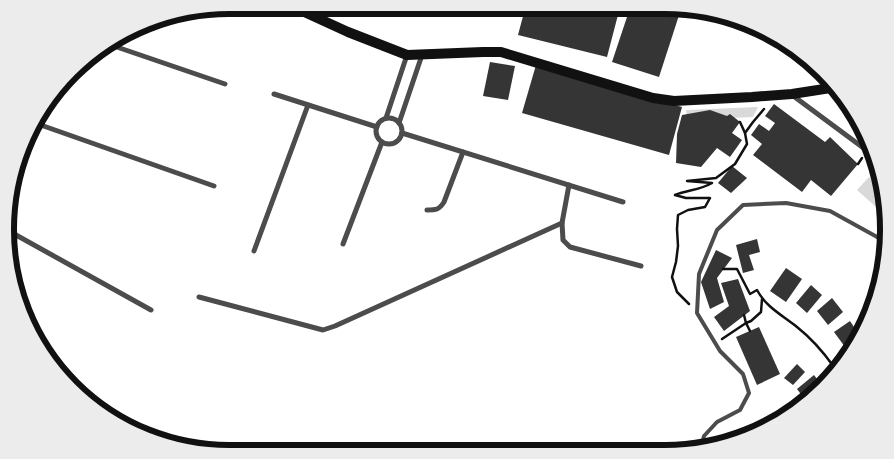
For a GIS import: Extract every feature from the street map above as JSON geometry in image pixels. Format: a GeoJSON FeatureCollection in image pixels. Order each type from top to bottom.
{"type":"FeatureCollection","features":[{"type":"Feature","properties":{"kind":"main road"},"geometry":{"type":"LineString","coordinates":[[309,14],[407,55],[501,52],[653,98],[674,101],[792,94],[828,88]]}},
{"type":"Feature","properties":{"kind":"street"},"geometry":{"type":"LineString","coordinates":[[116,47],[225,84]]}},
{"type":"Feature","properties":{"kind":"street"},"geometry":{"type":"LineString","coordinates":[[399,123],[422,54]]}},
{"type":"Feature","properties":{"kind":"street"},"geometry":{"type":"LineString","coordinates":[[386,118],[396,120],[401,128],[402,133],[394,143],[382,142],[376,132],[379,123],[386,118],[407,55]]}},
{"type":"Feature","properties":{"kind":"street"},"geometry":{"type":"LineString","coordinates":[[274,94],[377,127]]}},
{"type":"Feature","properties":{"kind":"street"},"geometry":{"type":"LineString","coordinates":[[792,94],[865,149]]}},
{"type":"Feature","properties":{"kind":"street"},"geometry":{"type":"LineString","coordinates":[[254,250],[308,105]]}},
{"type":"Feature","properties":{"kind":"street"},"geometry":{"type":"LineString","coordinates":[[41,125],[214,186]]}},
{"type":"Feature","properties":{"kind":"street"},"geometry":{"type":"LineString","coordinates":[[402,133],[623,202]]}},
{"type":"Feature","properties":{"kind":"street"},"geometry":{"type":"LineString","coordinates":[[343,244],[382,142]]}},
{"type":"Feature","properties":{"kind":"street"},"geometry":{"type":"LineString","coordinates":[[427,210],[436,210],[441,207],[463,152]]}},
{"type":"Feature","properties":{"kind":"street"},"geometry":{"type":"LineString","coordinates":[[569,185],[562,223],[563,240],[570,247],[640,266]]}},
{"type":"Feature","properties":{"kind":"street"},"geometry":{"type":"LineString","coordinates":[[199,297],[323,330],[562,223]]}},
{"type":"Feature","properties":{"kind":"street"},"geometry":{"type":"LineString","coordinates":[[14,234],[151,310]]}},
{"type":"Feature","properties":{"kind":"lane"},"geometry":{"type":"LineString","coordinates":[[703,442],[704,436],[718,422],[740,410],[749,393],[743,374],[720,351],[697,313],[699,274],[717,230],[743,205],[786,203],[830,211],[880,239]]}},
{"type":"Feature","properties":{"kind":"path"},"geometry":{"type":"LineString","coordinates":[[746,133],[765,108]]}},
{"type":"Feature","properties":{"kind":"path"},"geometry":{"type":"LineString","coordinates":[[697,313],[677,292],[672,277],[678,246],[678,215],[688,210],[705,207],[710,198],[686,198],[675,195],[686,191],[703,189],[712,183],[687,180],[716,178],[735,164],[747,144],[746,133],[740,122]]}},
{"type":"Feature","properties":{"kind":"path"},"geometry":{"type":"LineString","coordinates":[[858,164],[863,156]]}},
{"type":"Feature","properties":{"kind":"path"},"geometry":{"type":"LineString","coordinates":[[723,270],[737,269],[750,294],[757,290],[762,299],[798,328],[818,347],[833,365]]}},
{"type":"Feature","properties":{"kind":"path"},"geometry":{"type":"LineString","coordinates":[[720,351],[722,339],[751,321],[761,312],[762,299]]}},
{"type":"Feature","properties":{"kind":"path"},"geometry":{"type":"LineString","coordinates":[[744,315],[750,331]]}},
{"type":"Feature","properties":{"kind":"shaded area"},"geometry":{"type":"Polygon","coordinates":[[[758,107],[753,117],[687,120],[686,110],[758,107]]]}},
{"type":"Feature","properties":{"kind":"shaded area"},"geometry":{"type":"Polygon","coordinates":[[[869,177],[875,182],[879,210],[857,190],[869,177]]]}},
{"type":"Feature","properties":{"kind":"building"},"geometry":{"type":"Polygon","coordinates":[[[524,14],[618,14],[607,57],[518,35],[524,14]]]}},
{"type":"Feature","properties":{"kind":"building"},"geometry":{"type":"Polygon","coordinates":[[[628,14],[679,14],[659,77],[612,62],[628,14]]]}},
{"type":"Feature","properties":{"kind":"building"},"geometry":{"type":"Polygon","coordinates":[[[490,62],[515,66],[508,100],[483,96],[490,62]]]}},
{"type":"Feature","properties":{"kind":"building"},"geometry":{"type":"Polygon","coordinates":[[[536,65],[682,107],[669,155],[522,113],[536,65]]]}},
{"type":"Feature","properties":{"kind":"building"},"geometry":{"type":"Polygon","coordinates":[[[774,104],[825,142],[830,137],[858,164],[831,196],[811,180],[802,192],[753,155],[762,144],[751,135],[759,124],[769,131],[775,123],[765,116],[774,104]]]}},
{"type":"Feature","properties":{"kind":"building"},"geometry":{"type":"Polygon","coordinates":[[[710,110],[727,116],[730,114],[740,122],[732,133],[742,140],[730,157],[717,148],[701,167],[676,163],[677,134],[682,115],[710,110]]]}},
{"type":"Feature","properties":{"kind":"building"},"geometry":{"type":"Polygon","coordinates":[[[732,166],[747,178],[731,193],[718,183],[732,166]]]}},
{"type":"Feature","properties":{"kind":"building"},"geometry":{"type":"Polygon","coordinates":[[[757,239],[760,252],[749,255],[754,270],[743,273],[736,245],[757,239]]]}},
{"type":"Feature","properties":{"kind":"building"},"geometry":{"type":"Polygon","coordinates":[[[716,250],[732,258],[717,278],[724,302],[710,309],[701,282],[716,250]]]}},
{"type":"Feature","properties":{"kind":"building"},"geometry":{"type":"Polygon","coordinates":[[[786,268],[802,279],[786,302],[770,291],[786,268]]]}},
{"type":"Feature","properties":{"kind":"building"},"geometry":{"type":"Polygon","coordinates":[[[738,279],[750,311],[724,331],[714,317],[729,306],[721,283],[738,279]]]}},
{"type":"Feature","properties":{"kind":"building"},"geometry":{"type":"Polygon","coordinates":[[[811,285],[822,295],[807,313],[796,303],[811,285]]]}},
{"type":"Feature","properties":{"kind":"building"},"geometry":{"type":"Polygon","coordinates":[[[832,298],[843,312],[828,325],[817,311],[832,298]]]}},
{"type":"Feature","properties":{"kind":"building"},"geometry":{"type":"Polygon","coordinates":[[[850,321],[856,329],[845,347],[834,332],[850,321]]]}},
{"type":"Feature","properties":{"kind":"building"},"geometry":{"type":"Polygon","coordinates":[[[759,327],[780,374],[757,385],[736,337],[759,327]]]}},
{"type":"Feature","properties":{"kind":"building"},"geometry":{"type":"Polygon","coordinates":[[[797,364],[805,372],[793,385],[784,378],[797,364]]]}},
{"type":"Feature","properties":{"kind":"building"},"geometry":{"type":"Polygon","coordinates":[[[814,375],[818,381],[802,396],[797,389],[814,375]]]}}]}
